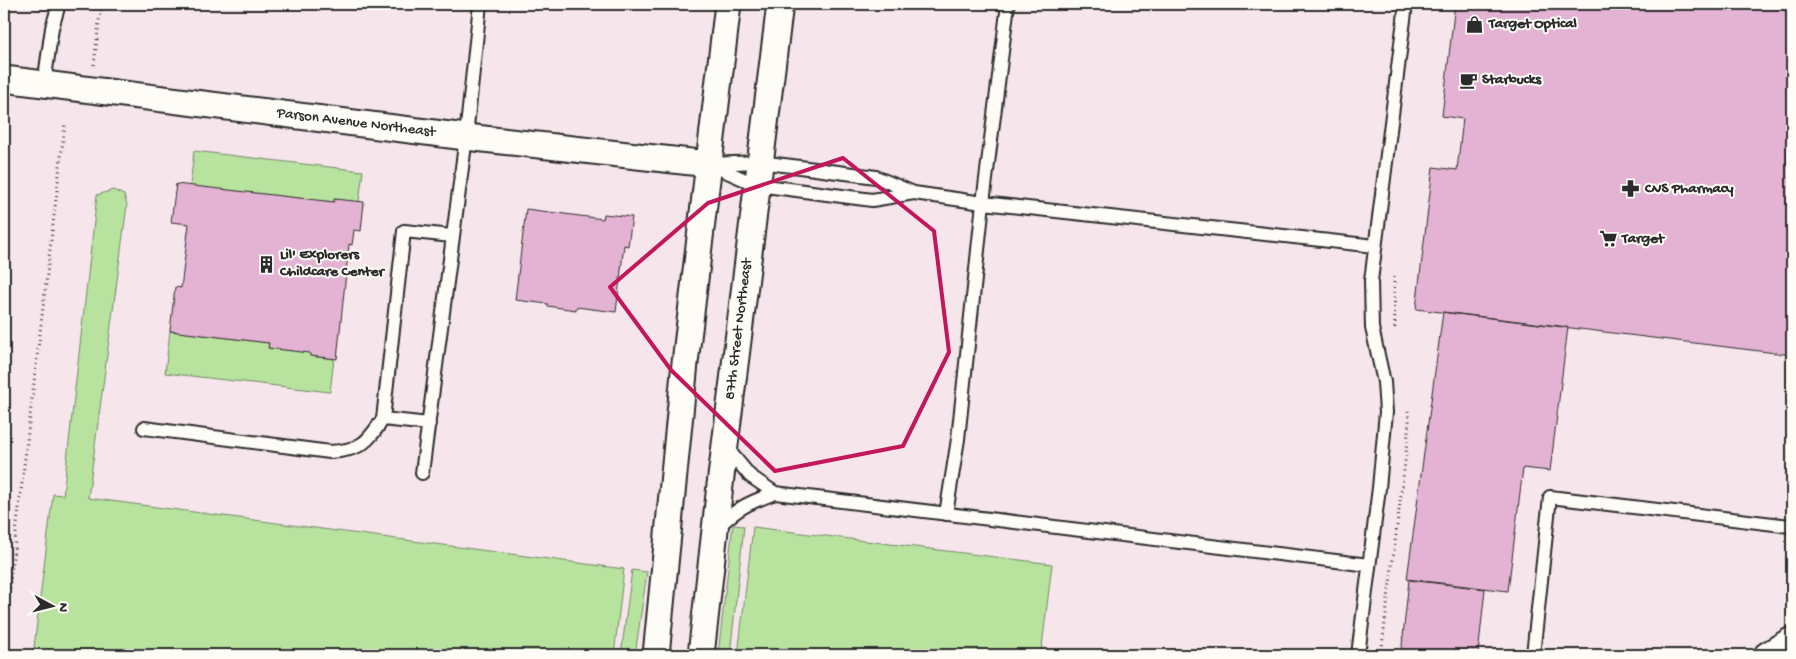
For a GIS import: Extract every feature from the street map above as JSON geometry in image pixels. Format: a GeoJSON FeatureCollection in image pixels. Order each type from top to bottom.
{"type":"FeatureCollection","features":[{"type":"Feature","properties":{"kind":"street"},"geometry":{"type":"LineString","coordinates":[[656,655],[684,362],[728,4]]}},
{"type":"Feature","properties":{"kind":"street","name":"87th Street Northeast"},"geometry":{"type":"LineString","coordinates":[[701,655],[724,445],[780,4]]}},
{"type":"Feature","properties":{"kind":"street","name":"Parson Avenue Northeast"},"geometry":{"type":"LineString","coordinates":[[4,79],[466,137],[709,164]]}},
{"type":"Feature","properties":{"kind":"street"},"geometry":{"type":"LineString","coordinates":[[1767,655],[1792,640]]}},
{"type":"Feature","properties":{"kind":"lane"},"geometry":{"type":"LineString","coordinates":[[44,84],[52,28],[59,4]]}},
{"type":"Feature","properties":{"kind":"lane"},"geometry":{"type":"LineString","coordinates":[[422,473],[466,137],[480,4]]}},
{"type":"Feature","properties":{"kind":"lane"},"geometry":{"type":"LineString","coordinates":[[946,514],[958,439],[983,203],[1008,4]]}},
{"type":"Feature","properties":{"kind":"lane"},"geometry":{"type":"LineString","coordinates":[[1358,655],[1379,488],[1386,412],[1384,382],[1372,328],[1371,281],[1406,4]]}},
{"type":"Feature","properties":{"kind":"lane"},"geometry":{"type":"LineString","coordinates":[[709,164],[872,200],[914,193]]}},
{"type":"Feature","properties":{"kind":"lane"},"geometry":{"type":"LineString","coordinates":[[709,164],[758,174],[876,177],[914,193],[983,203],[1375,246]]}},
{"type":"Feature","properties":{"kind":"lane"},"geometry":{"type":"LineString","coordinates":[[144,428],[330,452],[347,451],[369,440],[383,419],[404,230],[452,236]]}},
{"type":"Feature","properties":{"kind":"lane"},"geometry":{"type":"LineString","coordinates":[[383,419],[429,424]]}},
{"type":"Feature","properties":{"kind":"lane"},"geometry":{"type":"LineString","coordinates":[[724,445],[750,476],[775,493]]}},
{"type":"Feature","properties":{"kind":"lane"},"geometry":{"type":"LineString","coordinates":[[715,530],[732,513],[747,503],[775,493],[1368,564]]}},
{"type":"Feature","properties":{"kind":"lane"},"geometry":{"type":"LineString","coordinates":[[1533,655],[1550,497],[1792,526]]}},
{"type":"Feature","properties":{"kind":"path"},"geometry":{"type":"LineString","coordinates":[[93,67],[101,4]]}},
{"type":"Feature","properties":{"kind":"path"},"geometry":{"type":"LineString","coordinates":[[4,633],[65,124]]}},
{"type":"Feature","properties":{"kind":"path"},"geometry":{"type":"LineString","coordinates":[[1394,275],[1395,330]]}},
{"type":"Feature","properties":{"kind":"path"},"geometry":{"type":"LineString","coordinates":[[1381,655],[1406,454],[1409,421],[1408,403]]}},
{"type":"Feature","properties":{"kind":"highlighted area"},"geometry":{"type":"Polygon","coordinates":[[[843,158],[934,231],[949,352],[903,446],[775,471],[671,370],[610,287],[708,203],[843,158]]]}},
{"type":"Feature","properties":{"kind":"green space"},"geometry":{"type":"Polygon","coordinates":[[[194,151],[363,171],[359,202],[335,199],[334,202],[190,186],[194,151]]]}},
{"type":"Feature","properties":{"kind":"green space"},"geometry":{"type":"Polygon","coordinates":[[[113,190],[124,195],[127,205],[88,498],[624,569],[614,655],[33,655],[53,494],[63,495],[97,195],[113,190]]]}},
{"type":"Feature","properties":{"kind":"green space"},"geometry":{"type":"Polygon","coordinates":[[[170,331],[269,343],[269,348],[310,353],[310,356],[334,359],[330,392],[165,373],[170,331]]]}},
{"type":"Feature","properties":{"kind":"green space"},"geometry":{"type":"Polygon","coordinates":[[[733,525],[744,526],[730,655],[718,655],[733,525]]]}},
{"type":"Feature","properties":{"kind":"green space"},"geometry":{"type":"Polygon","coordinates":[[[753,527],[1052,564],[1041,655],[738,655],[753,527]]]}},
{"type":"Feature","properties":{"kind":"green space"},"geometry":{"type":"Polygon","coordinates":[[[632,570],[647,572],[635,655],[621,655],[632,570]]]}},
{"type":"Feature","properties":{"kind":"building","name":"Target"},"geometry":{"type":"Polygon","coordinates":[[[1455,4],[1792,4],[1792,355],[1416,309],[1433,167],[1457,170],[1463,119],[1442,116],[1455,4]]]}},
{"type":"Feature","properties":{"kind":"building","name":"Lil' Explorers Childcare Center"},"geometry":{"type":"Polygon","coordinates":[[[176,184],[334,202],[334,199],[364,202],[361,231],[354,230],[352,245],[349,244],[337,359],[310,356],[310,353],[268,348],[269,343],[170,331],[175,287],[181,288],[189,224],[171,222],[176,184]]]}},
{"type":"Feature","properties":{"kind":"building"},"geometry":{"type":"Polygon","coordinates":[[[526,209],[603,219],[604,214],[632,217],[628,246],[624,245],[616,312],[576,307],[576,310],[515,300],[526,209]]]}},
{"type":"Feature","properties":{"kind":"building"},"geometry":{"type":"Polygon","coordinates":[[[1443,312],[1568,327],[1550,471],[1523,468],[1508,591],[1407,579],[1443,312]]]}},
{"type":"Feature","properties":{"kind":"building"},"geometry":{"type":"Polygon","coordinates":[[[1409,580],[1485,589],[1478,655],[1401,655],[1409,580]]]}},
{"type":"Feature","properties":{"kind":"place","name":"Target Optical"},"geometry":{"type":"Point","coordinates":[1475,24]}},
{"type":"Feature","properties":{"kind":"place","name":"Starbucks"},"geometry":{"type":"Point","coordinates":[1468,80]}},
{"type":"Feature","properties":{"kind":"place","name":"CVS Pharmacy"},"geometry":{"type":"Point","coordinates":[1631,189]}},
{"type":"Feature","properties":{"kind":"place","name":"Target"},"geometry":{"type":"Point","coordinates":[1608,239]}},
{"type":"Feature","properties":{"kind":"place","name":"Lil' Explorers Childcare Center"},"geometry":{"type":"Point","coordinates":[266,264]}}]}
